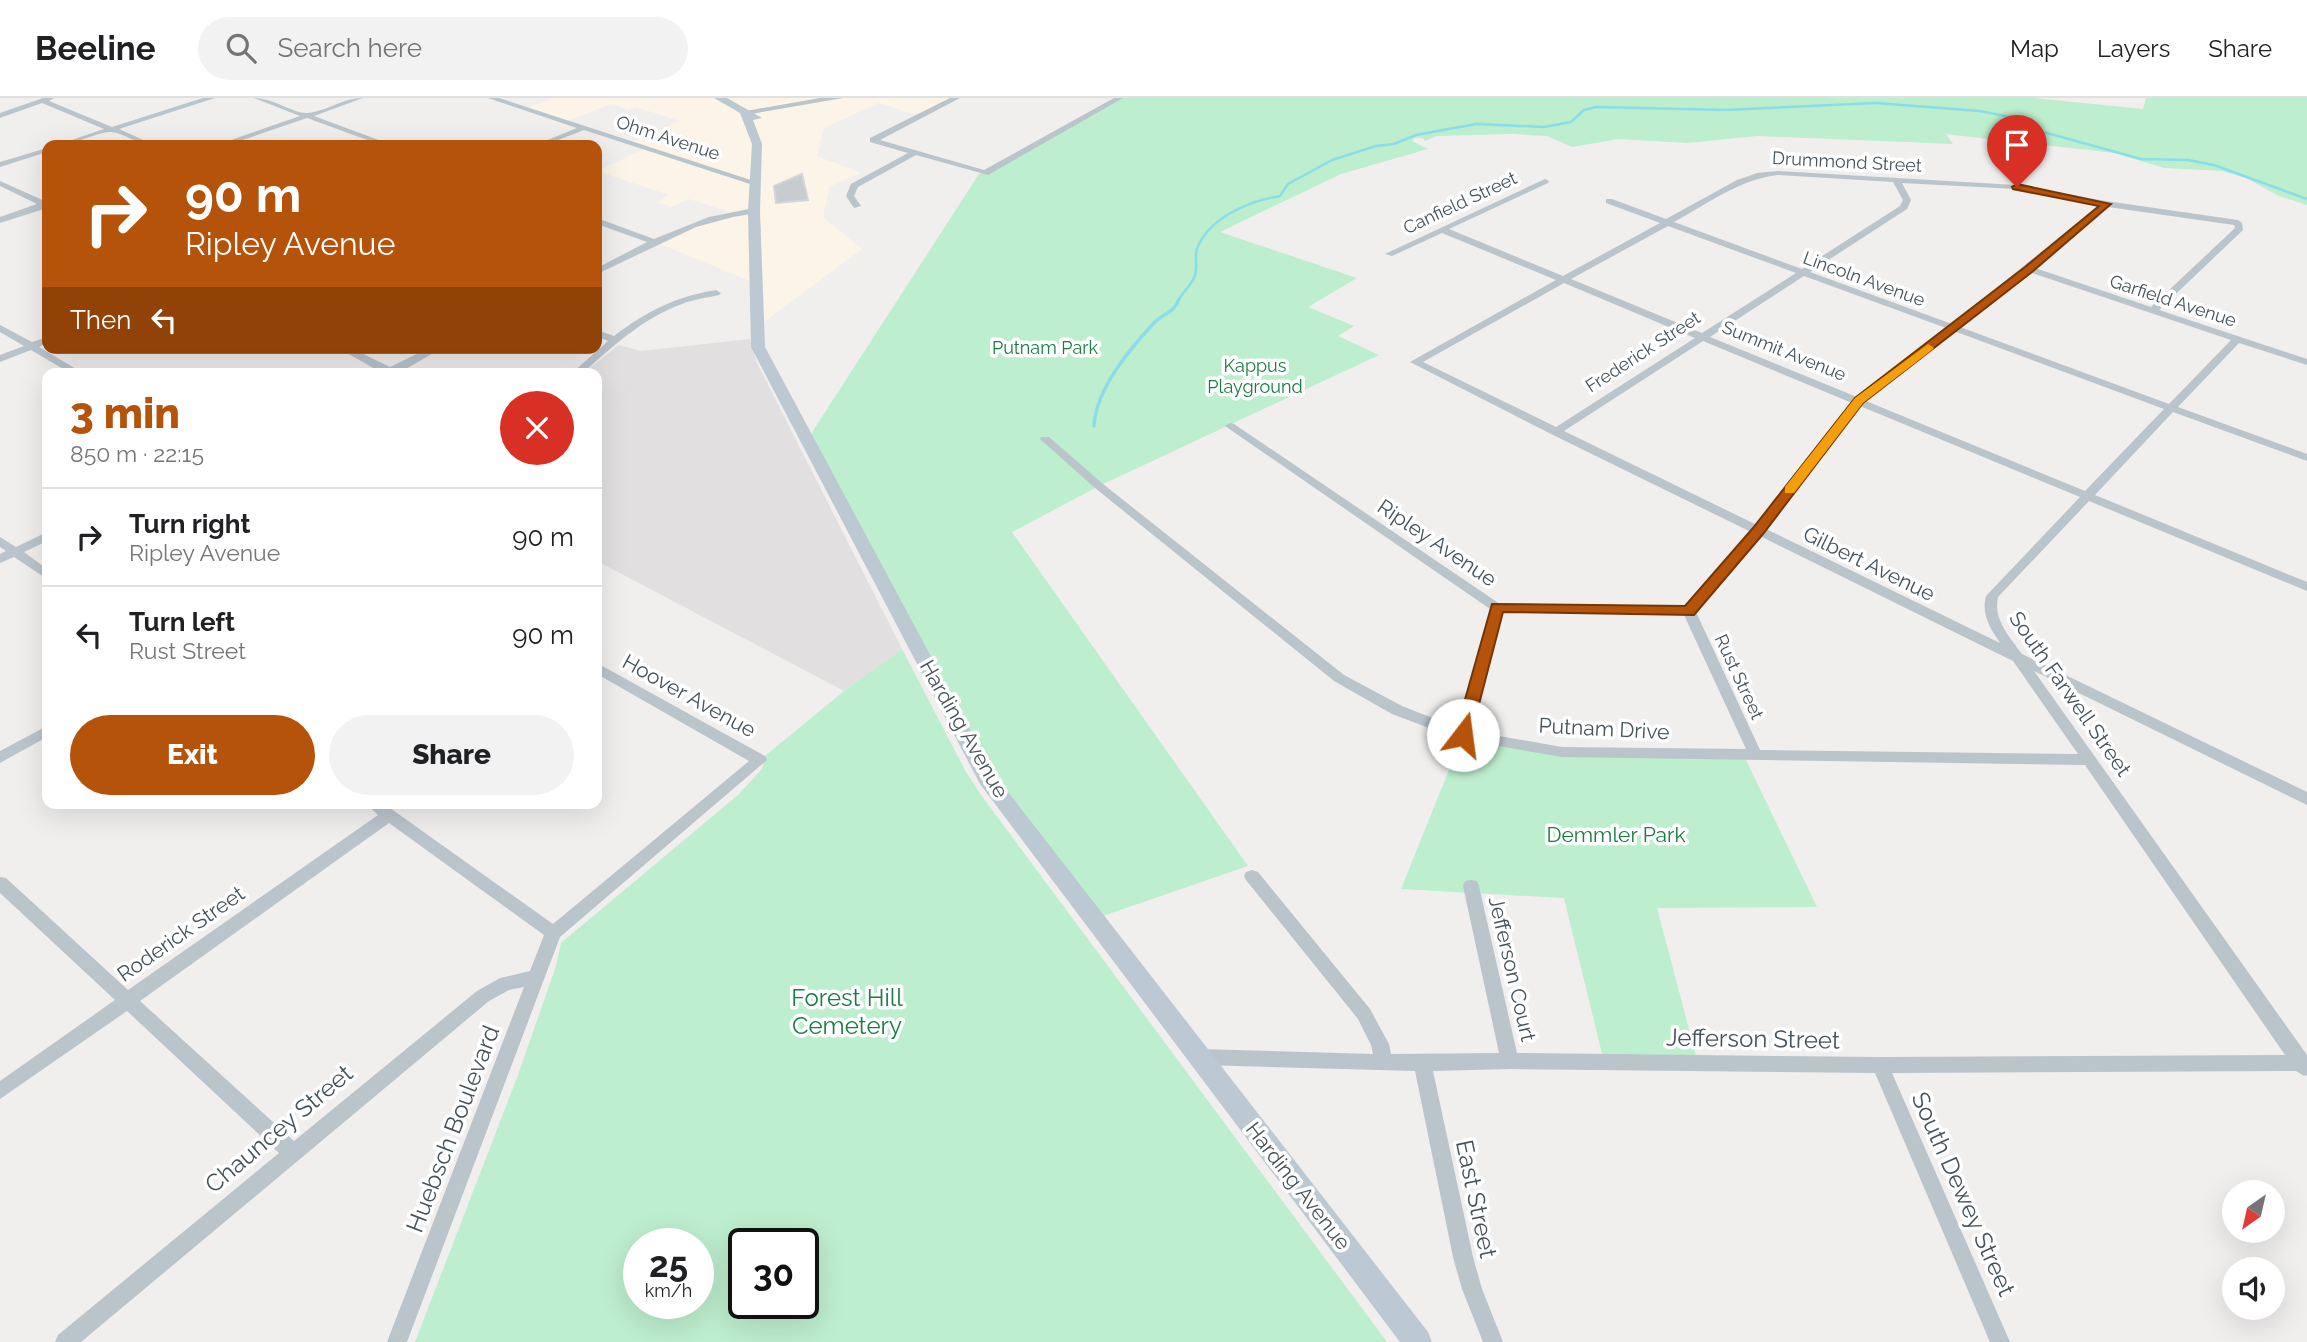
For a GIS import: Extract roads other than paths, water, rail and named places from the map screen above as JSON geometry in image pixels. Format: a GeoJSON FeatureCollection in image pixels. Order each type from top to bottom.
{"type":"FeatureCollection","features":[{"type":"Feature","properties":{"kind":"main road"},"geometry":{"type":"LineString","coordinates":[[719,98],[745,112]]}},
{"type":"Feature","properties":{"kind":"main road","name":"Harding Avenue"},"geometry":{"type":"LineString","coordinates":[[745,112],[757,144],[754,211],[758,347],[987,779],[1418,1342]]}},
{"type":"Feature","properties":{"kind":"street"},"geometry":{"type":"LineString","coordinates":[[77,140],[211,98]]}},
{"type":"Feature","properties":{"kind":"street"},"geometry":{"type":"LineString","coordinates":[[258,98],[374,140]]}},
{"type":"Feature","properties":{"kind":"street"},"geometry":{"type":"LineString","coordinates":[[236,140],[359,98]]}},
{"type":"Feature","properties":{"kind":"street","name":"Ohm Avenue"},"geometry":{"type":"LineString","coordinates":[[492,98],[755,183]]}},
{"type":"Feature","properties":{"kind":"street"},"geometry":{"type":"LineString","coordinates":[[745,112],[838,98]]}},
{"type":"Feature","properties":{"kind":"street"},"geometry":{"type":"LineString","coordinates":[[956,98],[873,140],[985,173],[1119,98]]}},
{"type":"Feature","properties":{"kind":"street"},"geometry":{"type":"LineString","coordinates":[[0,116],[46,99],[138,140]]}},
{"type":"Feature","properties":{"kind":"street"},"geometry":{"type":"LineString","coordinates":[[552,140],[583,128]]}},
{"type":"Feature","properties":{"kind":"street"},"geometry":{"type":"LineString","coordinates":[[0,164],[42,151]]}},
{"type":"Feature","properties":{"kind":"street"},"geometry":{"type":"LineString","coordinates":[[858,206],[850,196],[854,186],[914,153]]}},
{"type":"Feature","properties":{"kind":"street","name":"Drummond Street"},"geometry":{"type":"LineString","coordinates":[[1415,362],[1757,174],[2017,187],[2106,204],[2238,223],[2240,228],[2152,310]]}},
{"type":"Feature","properties":{"kind":"street","name":"Frederick Street"},"geometry":{"type":"LineString","coordinates":[[1555,432],[1904,207],[1907,200],[1896,180]]}},
{"type":"Feature","properties":{"kind":"street","name":"Canfield Street"},"geometry":{"type":"LineString","coordinates":[[1389,254],[1545,181]]}},
{"type":"Feature","properties":{"kind":"street"},"geometry":{"type":"LineString","coordinates":[[0,183],[42,203]]}},
{"type":"Feature","properties":{"kind":"street","name":"Lincoln Avenue"},"geometry":{"type":"LineString","coordinates":[[1609,201],[2307,458]]}},
{"type":"Feature","properties":{"kind":"street"},"geometry":{"type":"LineString","coordinates":[[1689,611],[1758,531],[1859,401],[2028,269],[2106,204]]}},
{"type":"Feature","properties":{"kind":"street"},"geometry":{"type":"LineString","coordinates":[[0,219],[42,206]]}},
{"type":"Feature","properties":{"kind":"street"},"geometry":{"type":"LineString","coordinates":[[602,268],[715,216],[754,211]]}},
{"type":"Feature","properties":{"kind":"street"},"geometry":{"type":"LineString","coordinates":[[602,223],[655,242]]}},
{"type":"Feature","properties":{"kind":"street","name":"Summit Avenue"},"geometry":{"type":"LineString","coordinates":[[1441,229],[2307,587]]}},
{"type":"Feature","properties":{"kind":"street","name":"Garfield Avenue"},"geometry":{"type":"LineString","coordinates":[[2028,269],[2307,362]]}},
{"type":"Feature","properties":{"kind":"street"},"geometry":{"type":"LineString","coordinates":[[602,352],[664,306],[696,294],[716,293]]}},
{"type":"Feature","properties":{"kind":"street"},"geometry":{"type":"LineString","coordinates":[[0,328],[42,352]]}},
{"type":"Feature","properties":{"kind":"street"},"geometry":{"type":"LineString","coordinates":[[602,335],[616,341]]}},
{"type":"Feature","properties":{"kind":"street","name":"South Farwell Street"},"geometry":{"type":"LineString","coordinates":[[2237,339],[2085,496],[1992,596],[1988,605],[1991,618],[2018,658],[2305,1066]]}},
{"type":"Feature","properties":{"kind":"street"},"geometry":{"type":"LineString","coordinates":[[0,359],[42,342]]}},
{"type":"Feature","properties":{"kind":"street"},"geometry":{"type":"LineString","coordinates":[[46,354],[69,368]]}},
{"type":"Feature","properties":{"kind":"street"},"geometry":{"type":"LineString","coordinates":[[355,354],[382,368]]}},
{"type":"Feature","properties":{"kind":"street"},"geometry":{"type":"LineString","coordinates":[[398,368],[425,354]]}},
{"type":"Feature","properties":{"kind":"street"},"geometry":{"type":"LineString","coordinates":[[583,368],[600,354]]}},
{"type":"Feature","properties":{"kind":"street","name":"Gilbert Avenue"},"geometry":{"type":"LineString","coordinates":[[1415,362],[2307,799]]}},
{"type":"Feature","properties":{"kind":"street","name":"Ripley Avenue"},"geometry":{"type":"LineString","coordinates":[[1230,426],[1497,608],[1689,611]]}},
{"type":"Feature","properties":{"kind":"street","name":"Putnam Drive"},"geometry":{"type":"LineString","coordinates":[[1045,439],[1339,678],[1397,709],[1463,735],[1562,752],[2091,760]]}},
{"type":"Feature","properties":{"kind":"street"},"geometry":{"type":"LineString","coordinates":[[0,559],[42,539]]}},
{"type":"Feature","properties":{"kind":"street"},"geometry":{"type":"LineString","coordinates":[[0,541],[42,571]]}},
{"type":"Feature","properties":{"kind":"street"},"geometry":{"type":"LineString","coordinates":[[1463,735],[1497,608]]}},
{"type":"Feature","properties":{"kind":"street","name":"Rust Street"},"geometry":{"type":"LineString","coordinates":[[1689,611],[1756,756]]}},
{"type":"Feature","properties":{"kind":"street","name":"Hoover Avenue"},"geometry":{"type":"LineString","coordinates":[[553,933],[760,761],[602,671]]}},
{"type":"Feature","properties":{"kind":"street"},"geometry":{"type":"LineString","coordinates":[[0,758],[42,735]]}},
{"type":"Feature","properties":{"kind":"street"},"geometry":{"type":"LineString","coordinates":[[380,809],[553,933]]}},
{"type":"Feature","properties":{"kind":"street","name":"Roderick Street"},"geometry":{"type":"LineString","coordinates":[[0,1091],[389,815]]}},
{"type":"Feature","properties":{"kind":"street"},"geometry":{"type":"LineString","coordinates":[[1252,876],[1364,1014],[1380,1044],[1384,1063]]}},
{"type":"Feature","properties":{"kind":"street"},"geometry":{"type":"LineString","coordinates":[[0,883],[292,1152]]}},
{"type":"Feature","properties":{"kind":"street","name":"Jefferson Court"},"geometry":{"type":"LineString","coordinates":[[1471,886],[1510,1061]]}},
{"type":"Feature","properties":{"kind":"street","name":"Huebsch Boulevard"},"geometry":{"type":"LineString","coordinates":[[397,1342],[553,933]]}},
{"type":"Feature","properties":{"kind":"street","name":"Chauncey Street"},"geometry":{"type":"LineString","coordinates":[[65,1342],[483,996],[506,984],[538,977]]}},
{"type":"Feature","properties":{"kind":"street","name":"Jefferson Street"},"geometry":{"type":"LineString","coordinates":[[1199,1057],[1384,1063],[1510,1061],[2305,1066]]}},
{"type":"Feature","properties":{"kind":"street","name":"East Street"},"geometry":{"type":"LineString","coordinates":[[1422,1063],[1463,1257],[1472,1289],[1493,1342]]}},
{"type":"Feature","properties":{"kind":"street","name":"South Dewey Street"},"geometry":{"type":"LineString","coordinates":[[1880,1065],[2000,1342]]}},
{"type":"Feature","properties":{"kind":"waterway"},"geometry":{"type":"LineString","coordinates":[[1178,301],[1194,278],[1197,250],[1212,226],[1245,206],[1280,196],[1288,184],[1332,160],[1376,146],[1394,144],[1416,135],[1476,124],[1544,127],[1571,122],[1584,110],[1596,107],[1725,110],[1876,103],[1980,111],[2010,117],[2036,130],[2141,159],[2188,160],[2214,165],[2307,199]]}},
{"type":"Feature","properties":{"kind":"waterway"},"geometry":{"type":"LineString","coordinates":[[1094,426],[1101,398],[1115,371],[1144,334],[1175,307],[1178,301]]}},
{"type":"Feature","properties":{"kind":"park label","name":"Putnam Park"},"geometry":{"type":"Point","coordinates":[1045,348]}},
{"type":"Feature","properties":{"kind":"park label","name":"Kappus Playground"},"geometry":{"type":"Point","coordinates":[1255,376]}},
{"type":"Feature","properties":{"kind":"park label","name":"Demmler Park"},"geometry":{"type":"Point","coordinates":[1616,835]}},
{"type":"Feature","properties":{"kind":"park label","name":"Forest Hill Cemetery"},"geometry":{"type":"Point","coordinates":[847,1012]}}]}
